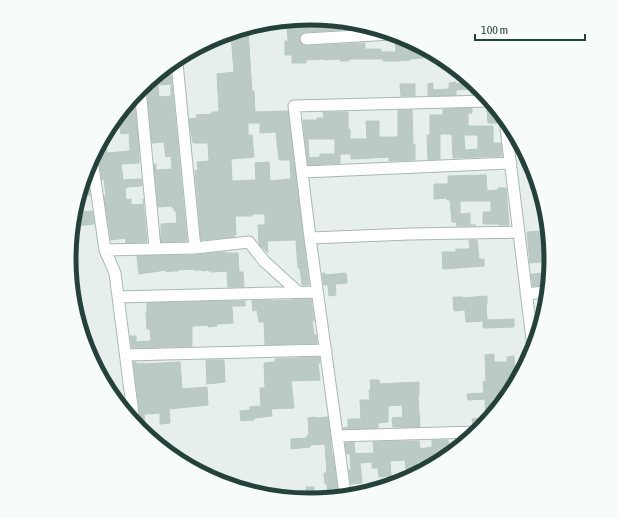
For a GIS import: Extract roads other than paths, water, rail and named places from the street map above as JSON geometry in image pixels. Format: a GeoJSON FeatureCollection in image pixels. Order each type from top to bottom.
{"type":"FeatureCollection","features":[{"type":"Feature","properties":{"kind":"street"},"geometry":{"type":"LineString","coordinates":[[306,39],[377,35]]}},
{"type":"Feature","properties":{"kind":"street"},"geometry":{"type":"LineString","coordinates":[[177,65],[195,248]]}},
{"type":"Feature","properties":{"kind":"street"},"geometry":{"type":"LineString","coordinates":[[141,97],[155,248]]}},
{"type":"Feature","properties":{"kind":"street"},"geometry":{"type":"LineString","coordinates":[[346,490],[317,292],[294,106],[482,101]]}},
{"type":"Feature","properties":{"kind":"street"},"geometry":{"type":"LineString","coordinates":[[507,134],[531,333]]}},
{"type":"Feature","properties":{"kind":"street"},"geometry":{"type":"LineString","coordinates":[[303,172],[511,163]]}},
{"type":"Feature","properties":{"kind":"street"},"geometry":{"type":"LineString","coordinates":[[93,168],[105,250],[115,273],[133,411]]}},
{"type":"Feature","properties":{"kind":"street"},"geometry":{"type":"LineString","coordinates":[[310,238],[518,232]]}},
{"type":"Feature","properties":{"kind":"street"},"geometry":{"type":"LineString","coordinates":[[105,250],[195,248],[249,242],[264,261],[298,292]]}},
{"type":"Feature","properties":{"kind":"street"},"geometry":{"type":"LineString","coordinates":[[118,297],[317,292]]}},
{"type":"Feature","properties":{"kind":"street"},"geometry":{"type":"LineString","coordinates":[[526,294],[541,292]]}},
{"type":"Feature","properties":{"kind":"street"},"geometry":{"type":"LineString","coordinates":[[126,355],[326,350]]}},
{"type":"Feature","properties":{"kind":"street"},"geometry":{"type":"LineString","coordinates":[[337,436],[467,432]]}}]}
